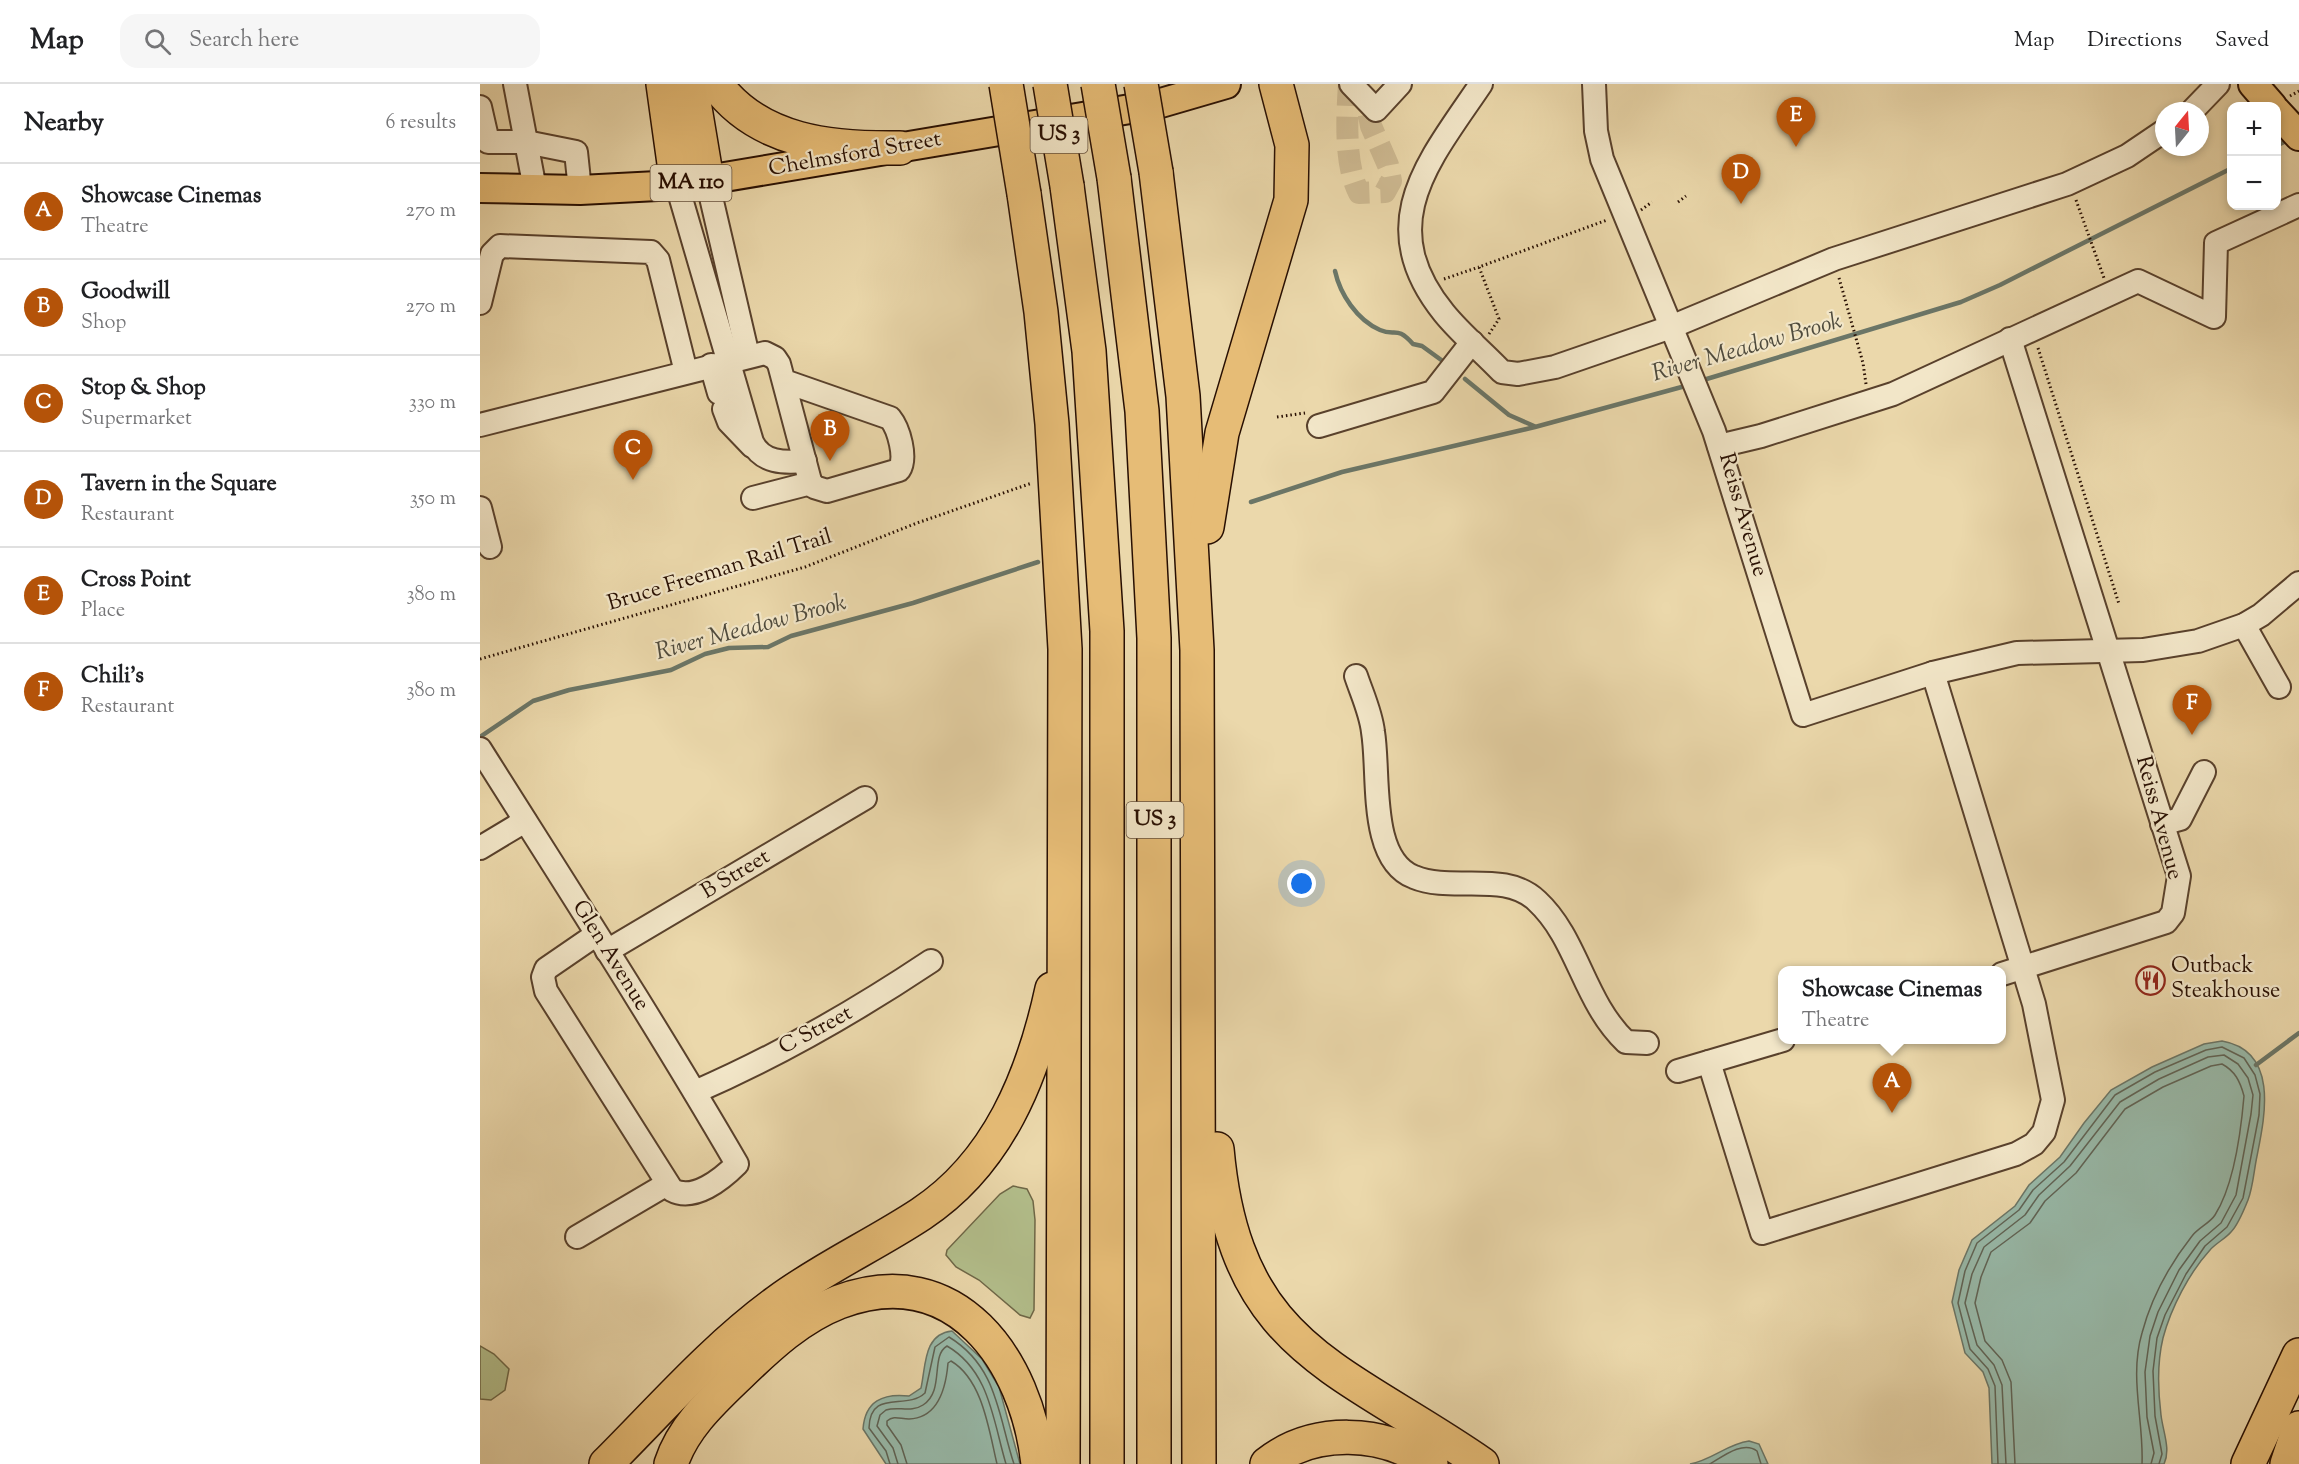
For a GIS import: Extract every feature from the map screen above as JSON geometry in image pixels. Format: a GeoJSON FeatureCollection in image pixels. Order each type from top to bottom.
{"type":"FeatureCollection","features":[{"type":"Feature","properties":{"kind":"highway"},"geometry":{"type":"LineString","coordinates":[[663,84],[692,182]]}},
{"type":"Feature","properties":{"kind":"highway"},"geometry":{"type":"LineString","coordinates":[[691,84],[692,182]]}},
{"type":"Feature","properties":{"kind":"highway"},"geometry":{"type":"LineString","coordinates":[[716,84],[732,102],[760,124],[799,140],[846,148],[900,148]]}},
{"type":"Feature","properties":{"kind":"highway"},"geometry":{"type":"LineString","coordinates":[[1006,84],[1024,194],[1048,383],[1060,548],[1066,705],[1063,1464]]}},
{"type":"Feature","properties":{"kind":"highway","name":"US 3"},"geometry":{"type":"LineString","coordinates":[[1050,84],[1068,186],[1089,351],[1107,631],[1107,1464]]}},
{"type":"Feature","properties":{"kind":"highway","name":"US 3"},"geometry":{"type":"LineString","coordinates":[[1098,84],[1114,178],[1142,411],[1154,626],[1154,1464]]}},
{"type":"Feature","properties":{"kind":"highway"},"geometry":{"type":"LineString","coordinates":[[1141,84],[1156,172],[1183,396],[1197,650],[1199,1464]]}},
{"type":"Feature","properties":{"kind":"highway"},"geometry":{"type":"LineString","coordinates":[[1197,650],[1208,521],[1217,457],[1291,200],[1292,145],[1276,84]]}},
{"type":"Feature","properties":{"kind":"highway"},"geometry":{"type":"LineString","coordinates":[[606,1464],[715,1355],[766,1311],[817,1275],[920,1215],[954,1188],[980,1161],[1012,1111],[1038,1043],[1053,982],[1065,877]]}},
{"type":"Feature","properties":{"kind":"highway"},"geometry":{"type":"LineString","coordinates":[[1198,932],[1221,1187],[1230,1229],[1251,1281],[1282,1326],[1308,1352],[1338,1374],[1482,1464]]}},
{"type":"Feature","properties":{"kind":"highway"},"geometry":{"type":"LineString","coordinates":[[671,1464],[681,1443],[700,1414],[778,1339],[826,1308],[856,1297],[886,1293],[932,1299],[961,1314],[988,1336],[1010,1367],[1019,1388],[1033,1431],[1038,1464]]}},
{"type":"Feature","properties":{"kind":"highway"},"geometry":{"type":"LineString","coordinates":[[2248,1464],[2299,1355]]}},
{"type":"Feature","properties":{"kind":"highway"},"geometry":{"type":"LineString","coordinates":[[2287,1464],[2299,1428]]}},
{"type":"Feature","properties":{"kind":"highway"},"geometry":{"type":"LineString","coordinates":[[1267,1464],[1310,1442],[1344,1437],[1391,1444],[1431,1464]]}},
{"type":"Feature","properties":{"kind":"main road","name":"Chelmsford Street"},"geometry":{"type":"LineString","coordinates":[[480,188],[580,190],[692,182],[1154,105],[1226,84]]}},
{"type":"Feature","properties":{"kind":"main road"},"geometry":{"type":"LineString","coordinates":[[2253,84],[2284,120]]}},
{"type":"Feature","properties":{"kind":"street"},"geometry":{"type":"LineString","coordinates":[[515,84],[535,189]]}},
{"type":"Feature","properties":{"kind":"street"},"geometry":{"type":"LineString","coordinates":[[1351,84],[1376,110],[1400,84]]}},
{"type":"Feature","properties":{"kind":"street"},"geometry":{"type":"LineString","coordinates":[[1481,84],[1428,162],[1414,194],[1410,229],[1411,252],[1423,280],[1443,312],[1502,372],[1518,374],[1555,367],[1671,327],[1834,259],[2067,184],[2127,156],[2155,137]]}},
{"type":"Feature","properties":{"kind":"street"},"geometry":{"type":"LineString","coordinates":[[1594,84],[1596,131],[1602,159],[1719,446]]}},
{"type":"Feature","properties":{"kind":"street"},"geometry":{"type":"LineString","coordinates":[[2201,102],[2218,84]]}},
{"type":"Feature","properties":{"kind":"street"},"geometry":{"type":"LineString","coordinates":[[480,107],[488,142],[526,142],[576,152],[580,190]]}},
{"type":"Feature","properties":{"kind":"street"},"geometry":{"type":"LineString","coordinates":[[692,182],[712,213],[730,361],[757,452]]}},
{"type":"Feature","properties":{"kind":"street"},"geometry":{"type":"LineString","coordinates":[[692,182],[722,348],[730,361],[721,401],[729,422],[757,452],[777,461],[805,461]]}},
{"type":"Feature","properties":{"kind":"street","name":"Reiss Avenue"},"geometry":{"type":"LineString","coordinates":[[2299,205],[2216,243],[2214,317],[2138,281],[1893,394],[1761,436],[1719,446],[1803,715],[1933,673],[2017,653],[2109,652],[2143,650],[2189,643],[2244,625],[2261,615],[2295,587],[2299,565]]}},
{"type":"Feature","properties":{"kind":"street"},"geometry":{"type":"LineString","coordinates":[[480,303],[492,254],[500,246],[651,252],[658,260],[686,372]]}},
{"type":"Feature","properties":{"kind":"street","name":"Reiss Avenue"},"geometry":{"type":"LineString","coordinates":[[2010,339],[2179,876],[2172,913],[2166,922],[2016,969]]}},
{"type":"Feature","properties":{"kind":"street"},"geometry":{"type":"LineString","coordinates":[[1319,426],[1433,392],[1475,345]]}},
{"type":"Feature","properties":{"kind":"street"},"geometry":{"type":"LineString","coordinates":[[480,425],[761,353],[775,358],[784,381],[811,483],[816,489],[827,491],[897,472],[903,460],[896,428],[890,418],[784,381]]}},
{"type":"Feature","properties":{"kind":"street"},"geometry":{"type":"LineString","coordinates":[[753,498],[811,483]]}},
{"type":"Feature","properties":{"kind":"street"},"geometry":{"type":"LineString","coordinates":[[480,508],[490,547]]}},
{"type":"Feature","properties":{"kind":"street"},"geometry":{"type":"LineString","coordinates":[[2244,625],[2278,687]]}},
{"type":"Feature","properties":{"kind":"street"},"geometry":{"type":"LineString","coordinates":[[1709,1062],[1762,1233],[2016,1154],[2034,1144],[2044,1132],[2054,1100],[2034,1004],[2016,969],[1933,673]]}},
{"type":"Feature","properties":{"kind":"street"},"geometry":{"type":"LineString","coordinates":[[1356,676],[1373,731],[1382,832],[1391,860],[1401,871],[1424,880],[1498,885],[1516,889],[1534,898],[1547,910],[1562,933],[1603,1016],[1626,1042],[1647,1043]]}},
{"type":"Feature","properties":{"kind":"street","name":"Glen Avenue"},"geometry":{"type":"LineString","coordinates":[[480,749],[695,1092],[737,1164],[698,1192],[677,1193],[667,1184]]}},
{"type":"Feature","properties":{"kind":"street"},"geometry":{"type":"LineString","coordinates":[[2162,824],[2180,819],[2204,772]]}},
{"type":"Feature","properties":{"kind":"street","name":"B Street"},"geometry":{"type":"LineString","coordinates":[[667,1184],[543,984],[546,969],[602,943],[865,798]]}},
{"type":"Feature","properties":{"kind":"street"},"geometry":{"type":"LineString","coordinates":[[480,848],[525,821]]}},
{"type":"Feature","properties":{"kind":"street","name":"C Street"},"geometry":{"type":"LineString","coordinates":[[695,1092],[859,1009],[931,961]]}},
{"type":"Feature","properties":{"kind":"street"},"geometry":{"type":"LineString","coordinates":[[1678,1071],[1778,1041]]}},
{"type":"Feature","properties":{"kind":"street"},"geometry":{"type":"LineString","coordinates":[[577,1237],[667,1184]]}},
{"type":"Feature","properties":{"kind":"path"},"geometry":{"type":"LineString","coordinates":[[1678,202],[1686,196]]}},
{"type":"Feature","properties":{"kind":"path"},"geometry":{"type":"LineString","coordinates":[[1641,210],[1652,202]]}},
{"type":"Feature","properties":{"kind":"path"},"geometry":{"type":"LineString","coordinates":[[2080,208],[2100,260]]}},
{"type":"Feature","properties":{"kind":"path"},"geometry":{"type":"LineString","coordinates":[[1444,279],[1611,219]]}},
{"type":"Feature","properties":{"kind":"path"},"geometry":{"type":"LineString","coordinates":[[1475,345],[1498,319],[1479,267]]}},
{"type":"Feature","properties":{"kind":"path"},"geometry":{"type":"LineString","coordinates":[[1837,272],[1863,363]]}},
{"type":"Feature","properties":{"kind":"path"},"geometry":{"type":"LineString","coordinates":[[2034,338],[2119,604]]}},
{"type":"Feature","properties":{"kind":"path","name":"Bruce Freeman Rail Trail"},"geometry":{"type":"LineString","coordinates":[[480,659],[805,567],[916,523],[1034,482]]}},
{"type":"Feature","properties":{"kind":"green space"},"geometry":{"type":"Polygon","coordinates":[[[1013,1186],[1027,1189],[1033,1201],[1035,1220],[1034,1310],[1030,1318],[1020,1315],[979,1280],[956,1267],[946,1255],[947,1250],[1000,1194],[1013,1186]]]}},
{"type":"Feature","properties":{"kind":"green space"},"geometry":{"type":"Polygon","coordinates":[[[480,1346],[494,1354],[509,1369],[505,1390],[491,1400],[480,1399],[480,1346]]]}},
{"type":"Feature","properties":{"kind":"water"},"geometry":{"type":"Polygon","coordinates":[[[2222,1041],[2240,1047],[2253,1058],[2260,1071],[2264,1087],[2263,1123],[2251,1190],[2243,1213],[2234,1229],[2202,1259],[2188,1280],[2166,1327],[2159,1377],[2161,1415],[2167,1446],[2164,1464],[1992,1464],[1989,1388],[1983,1372],[1965,1353],[1952,1302],[1959,1270],[1972,1240],[2015,1206],[2029,1185],[2060,1157],[2111,1090],[2152,1067],[2204,1044],[2222,1041]]]}},
{"type":"Feature","properties":{"kind":"water"},"geometry":{"type":"Polygon","coordinates":[[[952,1331],[982,1359],[999,1387],[1020,1464],[886,1464],[863,1429],[867,1412],[877,1401],[891,1396],[909,1396],[921,1388],[925,1361],[931,1345],[943,1333],[952,1331]]]}},
{"type":"Feature","properties":{"kind":"water"},"geometry":{"type":"Polygon","coordinates":[[[1749,1441],[1759,1444],[1768,1464],[1690,1464],[1734,1445],[1749,1441]]]}},
{"type":"Feature","properties":{"kind":"waterway","name":"River Meadow Brook"},"geometry":{"type":"LineString","coordinates":[[2281,144],[2290,139]]}},
{"type":"Feature","properties":{"kind":"waterway","name":"River Meadow Brook"},"geometry":{"type":"LineString","coordinates":[[1700,381],[1961,302],[2000,285],[2227,171]]}},
{"type":"Feature","properties":{"kind":"waterway"},"geometry":{"type":"LineString","coordinates":[[1335,271],[1345,297],[1364,320],[1385,332],[1403,335],[1413,344],[1422,346],[1444,362]]}},
{"type":"Feature","properties":{"kind":"waterway"},"geometry":{"type":"LineString","coordinates":[[1465,379],[1509,415],[1534,426]]}},
{"type":"Feature","properties":{"kind":"waterway","name":"River Meadow Brook"},"geometry":{"type":"LineString","coordinates":[[1251,502],[1342,472],[1535,427],[1689,385]]}},
{"type":"Feature","properties":{"kind":"waterway","name":"River Meadow Brook"},"geometry":{"type":"LineString","coordinates":[[480,737],[533,701],[569,690],[671,670],[705,654],[729,648],[768,647],[791,636],[913,603],[1038,562]]}},
{"type":"Feature","properties":{"kind":"waterway"},"geometry":{"type":"LineString","coordinates":[[2256,1065],[2299,1033]]}},
{"type":"Feature","properties":{"kind":"tunnel"},"geometry":{"type":"LineString","coordinates":[[1349,84],[1348,140],[1354,181],[1359,193],[1385,192],[1391,181],[1388,165],[1371,126],[1366,100]]}},
{"type":"Feature","properties":{"kind":"place","name":"Cross Point"},"geometry":{"type":"Point","coordinates":[1796,147]}},
{"type":"Feature","properties":{"kind":"place","name":"Tavern in the Square"},"geometry":{"type":"Point","coordinates":[1741,204]}},
{"type":"Feature","properties":{"kind":"place","name":"Goodwill"},"geometry":{"type":"Point","coordinates":[830,461]}},
{"type":"Feature","properties":{"kind":"place","name":"Stop & Shop"},"geometry":{"type":"Point","coordinates":[633,480]}},
{"type":"Feature","properties":{"kind":"place","name":"Chili's"},"geometry":{"type":"Point","coordinates":[2192,735]}},
{"type":"Feature","properties":{"kind":"place","name":"Outback Steakhouse"},"geometry":{"type":"Point","coordinates":[2150,980]}},
{"type":"Feature","properties":{"kind":"place","name":"Showcase Cinemas"},"geometry":{"type":"Point","coordinates":[1892,1113]}}]}
